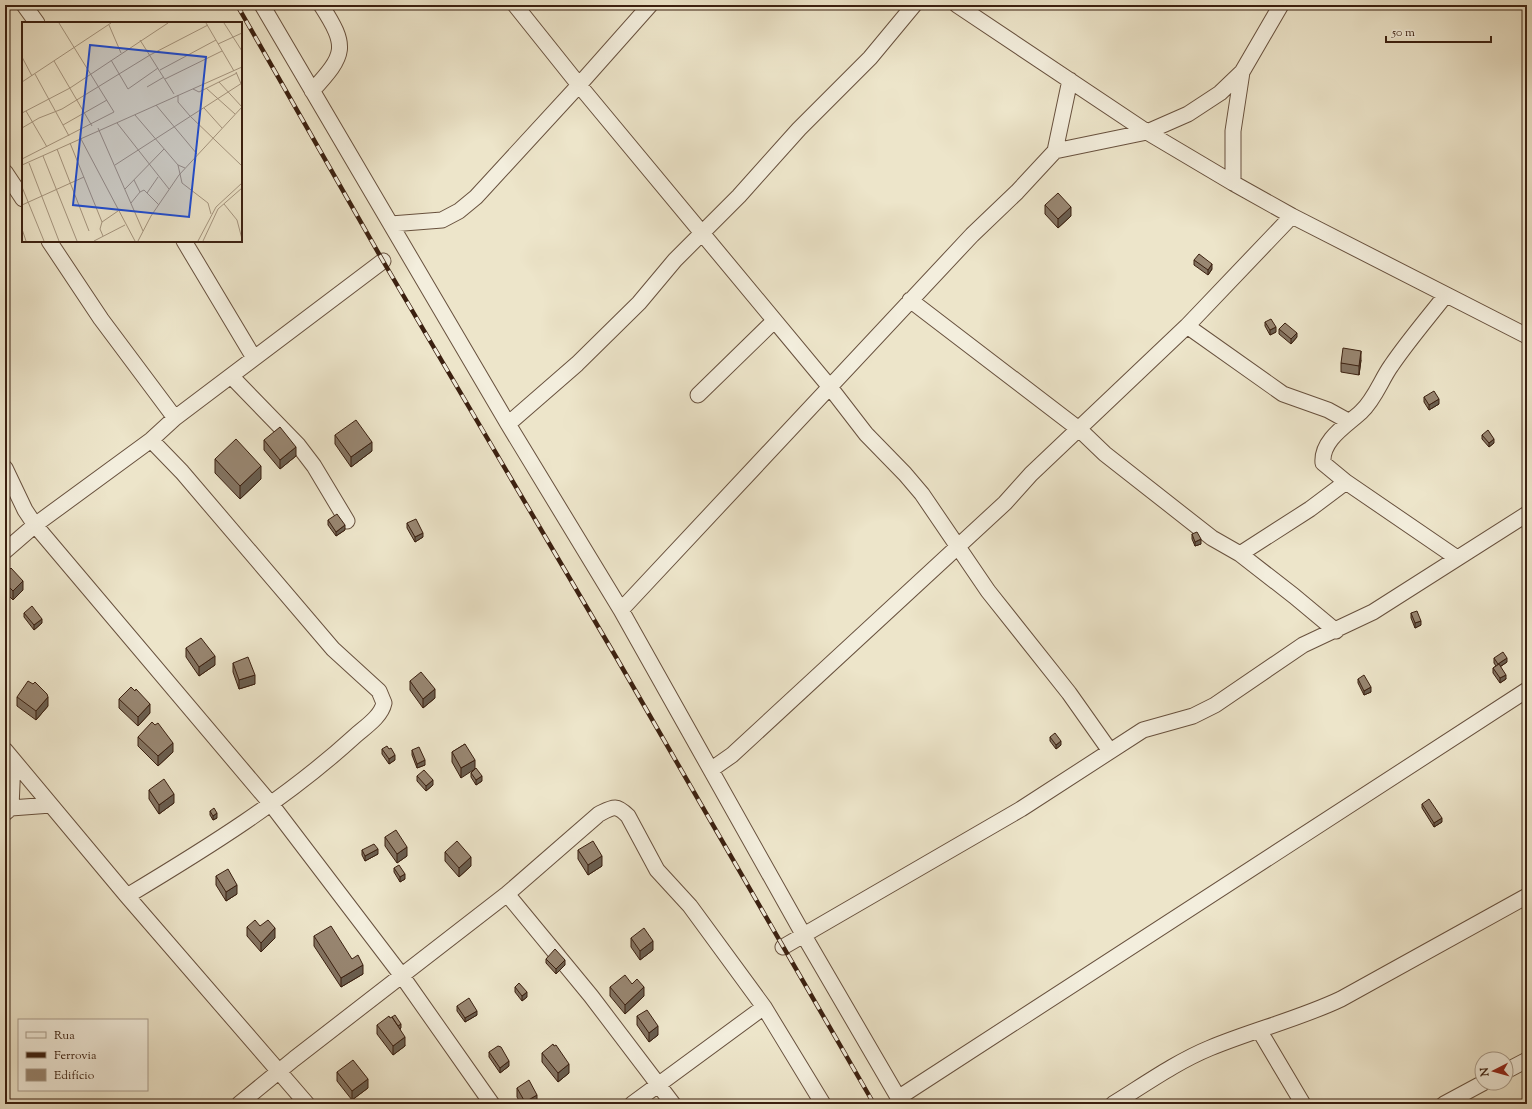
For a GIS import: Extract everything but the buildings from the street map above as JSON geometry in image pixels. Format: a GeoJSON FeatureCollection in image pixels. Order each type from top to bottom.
{"type":"FeatureCollection","features":[{"type":"Feature","properties":{"kind":"street"},"geometry":{"type":"LineString","coordinates":[[24,5],[36,22]]}},
{"type":"Feature","properties":{"kind":"street"},"geometry":{"type":"LineString","coordinates":[[262,5],[508,424],[621,610],[712,769],[803,934],[900,1101],[1527,690]]}},
{"type":"Feature","properties":{"kind":"street"},"geometry":{"type":"LineString","coordinates":[[312,91],[334,65],[339,55],[340,43],[337,30],[321,5]]}},
{"type":"Feature","properties":{"kind":"street"},"geometry":{"type":"LineString","coordinates":[[516,5],[579,85],[829,386],[866,434],[905,474],[922,494],[988,590],[1069,694],[1110,751]]}},
{"type":"Feature","properties":{"kind":"street"},"geometry":{"type":"LineString","coordinates":[[391,224],[442,220],[459,211],[489,184],[533,133],[579,85],[650,5]]}},
{"type":"Feature","properties":{"kind":"street"},"geometry":{"type":"LineString","coordinates":[[508,424],[544,395],[609,334],[639,303],[666,270],[739,196],[799,129],[870,58],[914,5]]}},
{"type":"Feature","properties":{"kind":"street"},"geometry":{"type":"LineString","coordinates":[[957,5],[1147,132],[1233,182],[1292,216],[1445,296],[1527,336]]}},
{"type":"Feature","properties":{"kind":"street"},"geometry":{"type":"LineString","coordinates":[[1055,151],[1147,132],[1188,114],[1220,93],[1242,72],[1280,5]]}},
{"type":"Feature","properties":{"kind":"street"},"geometry":{"type":"LineString","coordinates":[[1233,182],[1233,131],[1242,72]]}},
{"type":"Feature","properties":{"kind":"street"},"geometry":{"type":"LineString","coordinates":[[621,610],[910,300],[972,235],[1026,183],[1055,151],[1070,80]]}},
{"type":"Feature","properties":{"kind":"street"},"geometry":{"type":"LineString","coordinates":[[5,172],[22,198]]}},
{"type":"Feature","properties":{"kind":"street"},"geometry":{"type":"LineString","coordinates":[[712,769],[732,754],[959,547],[1005,503],[1031,474],[1080,430],[1187,326],[1292,216]]}},
{"type":"Feature","properties":{"kind":"street"},"geometry":{"type":"LineString","coordinates":[[50,242],[105,325],[174,418]]}},
{"type":"Feature","properties":{"kind":"street"},"geometry":{"type":"LineString","coordinates":[[185,242],[254,358]]}},
{"type":"Feature","properties":{"kind":"street"},"geometry":{"type":"LineString","coordinates":[[5,551],[35,525],[151,440],[174,418],[295,329],[383,261]]}},
{"type":"Feature","properties":{"kind":"street"},"geometry":{"type":"LineString","coordinates":[[1445,296],[1390,366],[1375,394],[1361,412],[1348,421],[1332,440],[1322,456],[1323,463],[1346,482],[1457,558]]}},
{"type":"Feature","properties":{"kind":"street"},"geometry":{"type":"LineString","coordinates":[[910,300],[1080,430],[1105,454],[1212,538],[1240,554],[1336,631]]}},
{"type":"Feature","properties":{"kind":"street"},"geometry":{"type":"LineString","coordinates":[[698,395],[774,321]]}},
{"type":"Feature","properties":{"kind":"street"},"geometry":{"type":"LineString","coordinates":[[1187,326],[1283,394],[1328,410],[1348,421]]}},
{"type":"Feature","properties":{"kind":"street"},"geometry":{"type":"LineString","coordinates":[[231,376],[298,445],[314,466],[347,521]]}},
{"type":"Feature","properties":{"kind":"street"},"geometry":{"type":"LineString","coordinates":[[127,896],[199,853],[271,804],[339,750],[379,714],[383,708],[382,697],[379,691],[333,648],[182,472],[151,440]]}},
{"type":"Feature","properties":{"kind":"street"},"geometry":{"type":"LineString","coordinates":[[5,468],[25,510],[35,525],[271,804],[402,976],[492,1104]]}},
{"type":"Feature","properties":{"kind":"street"},"geometry":{"type":"LineString","coordinates":[[1240,554],[1310,509],[1346,482]]}},
{"type":"Feature","properties":{"kind":"street"},"geometry":{"type":"LineString","coordinates":[[783,947],[803,934],[1021,809],[1143,730],[1188,718],[1204,711],[1303,645],[1336,631],[1373,612],[1527,514]]}},
{"type":"Feature","properties":{"kind":"street"},"geometry":{"type":"LineString","coordinates":[[9,755],[8,810],[51,805]]}},
{"type":"Feature","properties":{"kind":"street"},"geometry":{"type":"LineString","coordinates":[[9,755],[127,896],[307,1104]]}},
{"type":"Feature","properties":{"kind":"street"},"geometry":{"type":"LineString","coordinates":[[239,1104],[506,894],[599,814],[612,808],[621,809],[628,816],[663,878],[690,906],[764,1007],[823,1104]]}},
{"type":"Feature","properties":{"kind":"street"},"geometry":{"type":"LineString","coordinates":[[506,894],[574,975],[673,1104]]}},
{"type":"Feature","properties":{"kind":"street"},"geometry":{"type":"LineString","coordinates":[[1113,1104],[1203,1051],[1322,1008],[1342,999],[1527,896]]}},
{"type":"Feature","properties":{"kind":"street"},"geometry":{"type":"LineString","coordinates":[[632,1104],[764,1007]]}},
{"type":"Feature","properties":{"kind":"street"},"geometry":{"type":"LineString","coordinates":[[1259,1030],[1303,1104]]}},
{"type":"Feature","properties":{"kind":"street"},"geometry":{"type":"LineString","coordinates":[[1514,1067],[1527,1060]]}},
{"type":"Feature","properties":{"kind":"street"},"geometry":{"type":"LineString","coordinates":[[1444,1104],[1474,1088]]}},
{"type":"Feature","properties":{"kind":"railway"},"geometry":{"type":"LineString","coordinates":[[237,5],[383,261],[616,657],[874,1104]]}}]}
